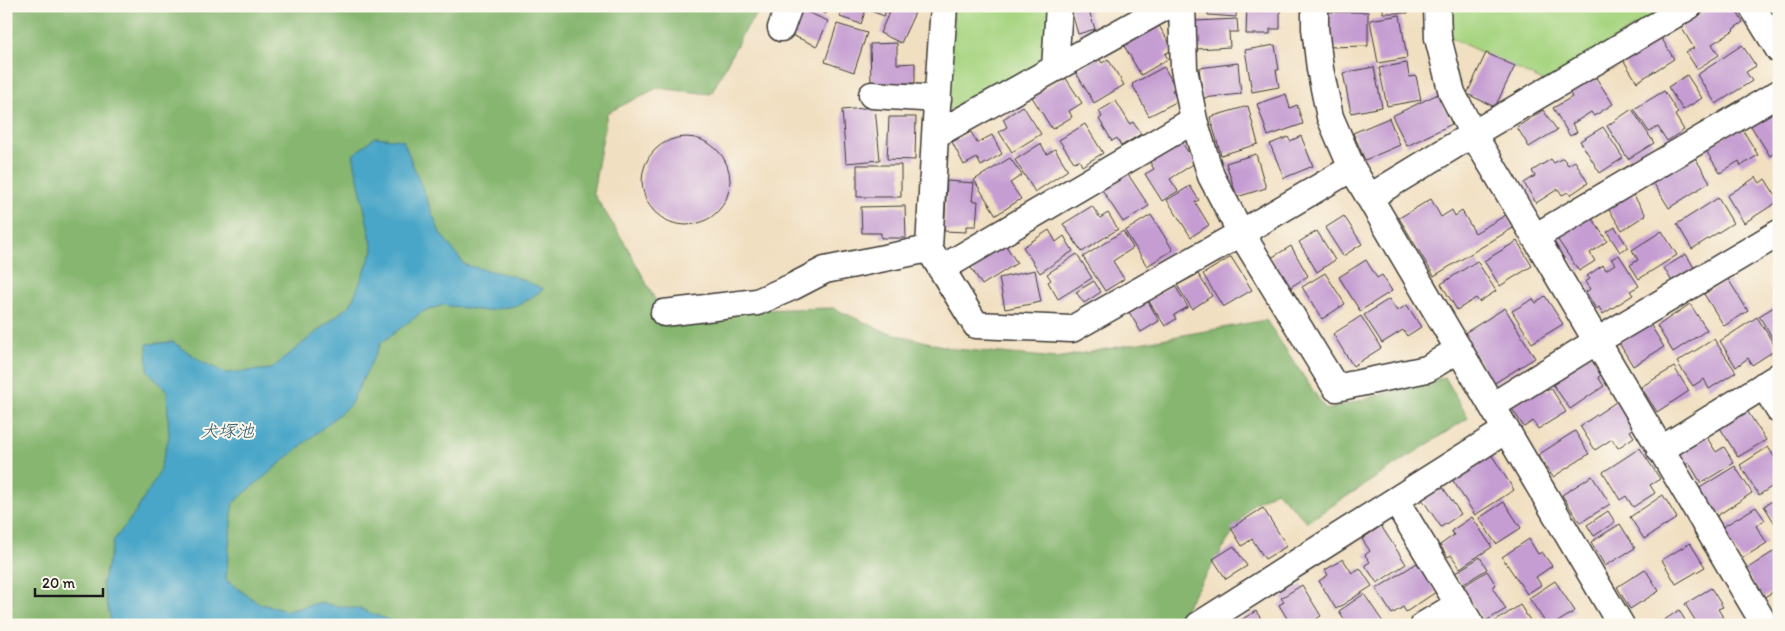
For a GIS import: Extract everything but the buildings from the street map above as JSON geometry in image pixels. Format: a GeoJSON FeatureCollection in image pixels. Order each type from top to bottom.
{"type":"FeatureCollection","features":[{"type":"Feature","properties":{"kind":"street"},"geometry":{"type":"LineString","coordinates":[[944,6],[935,135],[935,259],[976,325],[1072,329],[1241,234],[1352,168]]}},
{"type":"Feature","properties":{"kind":"street"},"geometry":{"type":"LineString","coordinates":[[1055,68],[1059,6]]}},
{"type":"Feature","properties":{"kind":"street"},"geometry":{"type":"LineString","coordinates":[[935,135],[1167,6]]}},
{"type":"Feature","properties":{"kind":"street"},"geometry":{"type":"LineString","coordinates":[[1182,6],[1184,69],[1194,120],[1212,176],[1241,234],[1336,388],[1427,369],[1459,349]]}},
{"type":"Feature","properties":{"kind":"street"},"geometry":{"type":"LineString","coordinates":[[1315,6],[1315,28],[1320,69],[1330,117],[1352,168],[1621,625]]}},
{"type":"Feature","properties":{"kind":"street"},"geometry":{"type":"LineString","coordinates":[[1437,6],[1438,38],[1452,93],[1473,134],[1536,237],[1765,625]]}},
{"type":"Feature","properties":{"kind":"street"},"geometry":{"type":"LineString","coordinates":[[1752,6],[1779,50]]}},
{"type":"Feature","properties":{"kind":"street"},"geometry":{"type":"LineString","coordinates":[[1370,197],[1677,9]]}},
{"type":"Feature","properties":{"kind":"street"},"geometry":{"type":"LineString","coordinates":[[1536,237],[1779,93]]}},
{"type":"Feature","properties":{"kind":"street"},"geometry":{"type":"LineString","coordinates":[[872,95],[938,99]]}},
{"type":"Feature","properties":{"kind":"street"},"geometry":{"type":"LineString","coordinates":[[664,313],[757,302],[825,270],[935,259],[1194,120]]}},
{"type":"Feature","properties":{"kind":"street"},"geometry":{"type":"LineString","coordinates":[[1492,406],[1779,233]]}},
{"type":"Feature","properties":{"kind":"street"},"geometry":{"type":"LineString","coordinates":[[1660,450],[1771,381],[1779,410]]}},
{"type":"Feature","properties":{"kind":"street"},"geometry":{"type":"LineString","coordinates":[[1199,625],[1506,430]]}},
{"type":"Feature","properties":{"kind":"street"},"geometry":{"type":"LineString","coordinates":[[1396,501],[1465,614],[1424,625]]}},
{"type":"Feature","properties":{"kind":"green space"},"geometry":{"type":"Polygon","coordinates":[[[6,6],[763,6],[744,31],[711,94],[657,88],[607,113],[593,193],[626,245],[659,307],[751,310],[833,308],[886,332],[955,349],[1057,358],[1266,320],[1326,410],[1445,377],[1468,418],[1307,522],[1276,491],[1250,506],[1174,625],[6,625],[6,6]]]}},
{"type":"Feature","properties":{"kind":"green space"},"geometry":{"type":"Polygon","coordinates":[[[954,6],[1053,6],[1051,56],[955,114],[947,107],[954,6]]]}},
{"type":"Feature","properties":{"kind":"green space"},"geometry":{"type":"Polygon","coordinates":[[[1445,6],[1653,6],[1660,11],[1545,82],[1451,38],[1445,6]]]}},
{"type":"Feature","properties":{"kind":"water","name":"犬塚池"},"geometry":{"type":"Polygon","coordinates":[[[375,137],[403,140],[440,233],[465,265],[513,276],[544,289],[519,305],[485,311],[443,305],[422,312],[381,343],[350,405],[233,503],[226,580],[258,603],[287,611],[318,603],[360,609],[398,625],[112,625],[102,584],[114,540],[135,513],[158,475],[169,437],[167,391],[148,371],[147,344],[173,342],[204,363],[226,373],[271,369],[351,304],[373,250],[353,155],[375,137]]]}}]}
